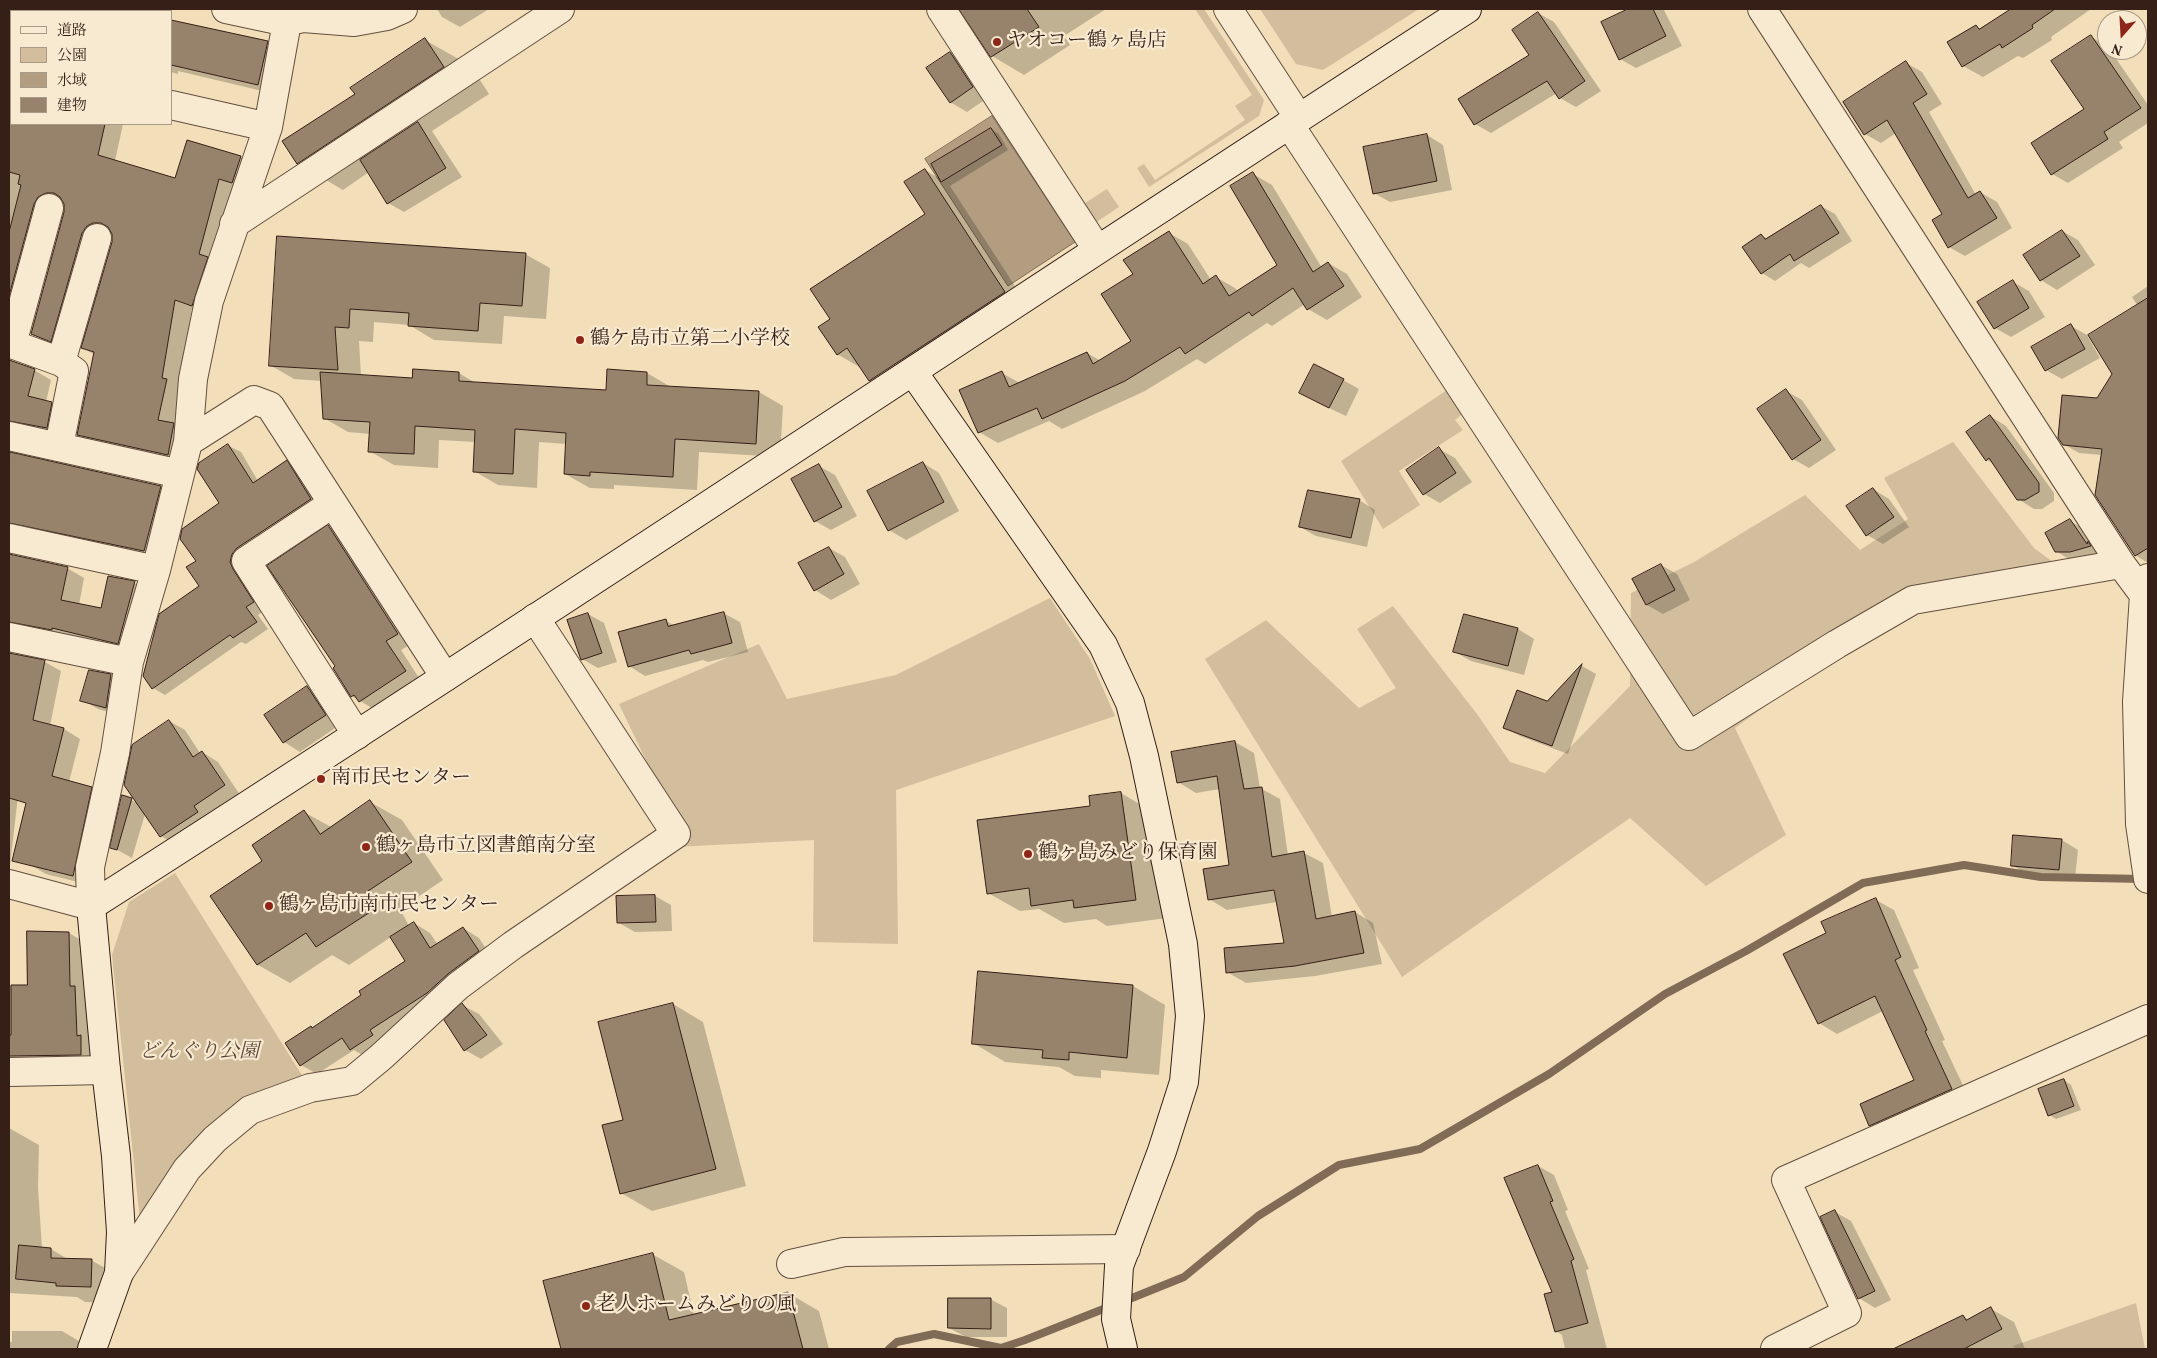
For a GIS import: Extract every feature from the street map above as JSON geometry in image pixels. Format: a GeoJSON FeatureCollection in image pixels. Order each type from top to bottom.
{"type":"FeatureCollection","features":[{"type":"Feature","properties":{"kind":"street"},"geometry":{"type":"LineString","coordinates":[[226,9],[287,22],[302,18],[354,22],[387,16],[403,9]]}},
{"type":"Feature","properties":{"kind":"street"},"geometry":{"type":"LineString","coordinates":[[234,224],[560,9]]}},
{"type":"Feature","properties":{"kind":"street"},"geometry":{"type":"LineString","coordinates":[[941,9],[1097,249]]}},
{"type":"Feature","properties":{"kind":"street"},"geometry":{"type":"LineString","coordinates":[[1228,9],[1294,121],[1689,736],[1837,644],[1913,600],[2121,564]]}},
{"type":"Feature","properties":{"kind":"street"},"geometry":{"type":"LineString","coordinates":[[9,884],[91,906],[357,736],[913,372],[1097,249],[1467,9]]}},
{"type":"Feature","properties":{"kind":"street"},"geometry":{"type":"LineString","coordinates":[[1762,9],[2121,564],[2146,586],[2137,702],[2140,824],[2148,880]]}},
{"type":"Feature","properties":{"kind":"street"},"geometry":{"type":"LineString","coordinates":[[119,1273],[120,1232],[116,1156],[91,906],[90,867],[115,753],[128,662],[156,570],[188,442],[193,379],[208,301],[268,127],[287,22]]}},
{"type":"Feature","properties":{"kind":"street"},"geometry":{"type":"LineString","coordinates":[[172,105],[268,127]]}},
{"type":"Feature","properties":{"kind":"street"},"geometry":{"type":"LineString","coordinates":[[49,208],[10,343],[62,362],[74,371],[59,446]]}},
{"type":"Feature","properties":{"kind":"street"},"geometry":{"type":"LineString","coordinates":[[62,362],[97,238]]}},
{"type":"Feature","properties":{"kind":"street"},"geometry":{"type":"LineString","coordinates":[[913,372],[1104,645],[1130,704],[1144,756],[1183,944],[1190,1016],[1184,1082],[1162,1152],[1120,1266],[1116,1319],[1123,1349]]}},
{"type":"Feature","properties":{"kind":"street"},"geometry":{"type":"LineString","coordinates":[[188,442],[254,400],[270,406],[332,504],[446,676]]}},
{"type":"Feature","properties":{"kind":"street"},"geometry":{"type":"LineString","coordinates":[[9,436],[180,474]]}},
{"type":"Feature","properties":{"kind":"street"},"geometry":{"type":"LineString","coordinates":[[332,504],[246,561],[357,736]]}},
{"type":"Feature","properties":{"kind":"street"},"geometry":{"type":"LineString","coordinates":[[9,538],[156,570]]}},
{"type":"Feature","properties":{"kind":"street"},"geometry":{"type":"LineString","coordinates":[[92,1349],[119,1273],[187,1169],[215,1139],[250,1110],[310,1088],[352,1081],[458,986],[521,940],[676,834],[535,618]]}},
{"type":"Feature","properties":{"kind":"street"},"geometry":{"type":"LineString","coordinates":[[9,637],[128,662]]}},
{"type":"Feature","properties":{"kind":"street"},"geometry":{"type":"LineString","coordinates":[[1775,1349],[1847,1313],[1786,1180],[2148,1019]]}},
{"type":"Feature","properties":{"kind":"street"},"geometry":{"type":"LineString","coordinates":[[9,1072],[106,1070]]}},
{"type":"Feature","properties":{"kind":"street"},"geometry":{"type":"LineString","coordinates":[[791,1264],[844,1252],[1126,1248]]}},
{"type":"Feature","properties":{"kind":"green space"},"geometry":{"type":"Polygon","coordinates":[[[951,9],[959,9],[1085,203],[1107,189],[1119,207],[1092,225],[951,9]]]}},
{"type":"Feature","properties":{"kind":"green space"},"geometry":{"type":"Polygon","coordinates":[[[1195,9],[1204,9],[1264,100],[1259,116],[1149,187],[1137,168],[1144,164],[1155,180],[1245,120],[1235,106],[1252,95],[1195,9]]]}},
{"type":"Feature","properties":{"kind":"green space"},"geometry":{"type":"Polygon","coordinates":[[[1260,9],[1419,9],[1323,70],[1296,64],[1260,9]]]}},
{"type":"Feature","properties":{"kind":"green space"},"geometry":{"type":"Polygon","coordinates":[[[1453,386],[1467,410],[1455,420],[1463,430],[1399,471],[1420,505],[1383,529],[1341,461],[1453,386]]]}},
{"type":"Feature","properties":{"kind":"green space"},"geometry":{"type":"Polygon","coordinates":[[[1953,442],[2034,548],[2073,577],[1916,609],[1818,668],[1735,728],[1786,835],[1706,886],[1630,818],[1402,977],[1205,659],[1266,620],[1359,708],[1396,688],[1357,629],[1393,606],[1477,714],[1510,762],[1545,773],[1630,686],[1631,593],[1694,562],[1805,495],[1860,550],[1908,519],[1884,478],[1953,442]]]}},
{"type":"Feature","properties":{"kind":"green space"},"geometry":{"type":"Polygon","coordinates":[[[1050,598],[1090,659],[1115,716],[896,790],[898,944],[813,942],[814,840],[674,847],[652,773],[619,704],[759,644],[787,699],[896,675],[1050,598]]]}},
{"type":"Feature","properties":{"kind":"green space","name":"どんぐり公園"},"geometry":{"type":"Polygon","coordinates":[[[175,873],[310,1088],[250,1110],[140,1221],[112,955],[129,902],[175,873]]]}},
{"type":"Feature","properties":{"kind":"green space"},"geometry":{"type":"Polygon","coordinates":[[[2136,1303],[2145,1349],[2015,1349],[2013,1346],[2136,1303]]]}},
{"type":"Feature","properties":{"kind":"water"},"geometry":{"type":"Polygon","coordinates":[[[992,116],[1075,242],[1008,286],[925,159],[992,116]]]}},
{"type":"Feature","properties":{"kind":"building","name":"ヤオコー鶴ヶ島店"},"geometry":{"type":"Polygon","coordinates":[[[959,9],[1027,9],[1039,27],[991,57],[959,9]]]}},
{"type":"Feature","properties":{"kind":"building"},"geometry":{"type":"Polygon","coordinates":[[[1628,9],[1653,9],[1666,36],[1619,60],[1601,22],[1628,9]]]}},
{"type":"Feature","properties":{"kind":"building"},"geometry":{"type":"Polygon","coordinates":[[[2011,9],[2055,9],[2032,25],[2033,28],[2002,48],[2000,44],[1962,67],[1947,42],[1976,25],[1979,29],[2011,9]]]}},
{"type":"Feature","properties":{"kind":"building"},"geometry":{"type":"Polygon","coordinates":[[[1538,12],[1585,81],[1559,99],[1547,81],[1474,125],[1458,99],[1529,55],[1512,30],[1538,12]]]}},
{"type":"Feature","properties":{"kind":"building"},"geometry":{"type":"Polygon","coordinates":[[[172,20],[268,41],[258,85],[172,65],[172,20]]]}},
{"type":"Feature","properties":{"kind":"building"},"geometry":{"type":"Polygon","coordinates":[[[2091,35],[2097,44],[2097,60],[2108,60],[2141,108],[2104,132],[2108,139],[2051,175],[2031,143],[2084,109],[2051,61],[2091,35]]]}},
{"type":"Feature","properties":{"kind":"building"},"geometry":{"type":"Polygon","coordinates":[[[425,38],[444,67],[297,164],[282,141],[355,94],[350,88],[425,38]]]}},
{"type":"Feature","properties":{"kind":"building"},"geometry":{"type":"Polygon","coordinates":[[[950,52],[973,87],[950,103],[926,68],[950,52]]]}},
{"type":"Feature","properties":{"kind":"building"},"geometry":{"type":"Polygon","coordinates":[[[1906,61],[1927,94],[1913,103],[1968,198],[1980,191],[1997,218],[1948,248],[1932,220],[1942,214],[1887,120],[1864,135],[1843,102],[1906,61]]]}},
{"type":"Feature","properties":{"kind":"building"},"geometry":{"type":"Polygon","coordinates":[[[418,122],[446,168],[387,204],[360,160],[418,122]]]}},
{"type":"Feature","properties":{"kind":"building"},"geometry":{"type":"Polygon","coordinates":[[[9,124],[105,125],[98,155],[175,178],[187,140],[241,156],[232,183],[219,179],[199,254],[208,257],[192,306],[175,300],[162,378],[167,379],[158,420],[174,423],[168,455],[77,435],[94,352],[81,348],[112,242],[112,234],[108,227],[101,223],[93,223],[87,226],[82,233],[51,342],[31,334],[64,212],[64,204],[60,197],[54,193],[46,193],[38,197],[34,204],[9,296],[9,232],[21,185],[18,184],[20,175],[9,172],[9,124]]]}},
{"type":"Feature","properties":{"kind":"building"},"geometry":{"type":"Polygon","coordinates":[[[991,128],[1002,145],[941,182],[931,164],[991,128]]]}},
{"type":"Feature","properties":{"kind":"building"},"geometry":{"type":"Polygon","coordinates":[[[1427,134],[1437,181],[1373,194],[1363,147],[1427,134]]]}},
{"type":"Feature","properties":{"kind":"building"},"geometry":{"type":"Polygon","coordinates":[[[925,169],[1005,292],[869,381],[847,348],[837,355],[818,327],[830,319],[810,289],[925,214],[904,182],[925,169]]]}},
{"type":"Feature","properties":{"kind":"building"},"geometry":{"type":"Polygon","coordinates":[[[1253,172],[1313,272],[1328,262],[1344,286],[1307,310],[1293,288],[1252,316],[1249,312],[1185,354],[1180,347],[1125,381],[1042,419],[1037,408],[978,433],[959,390],[1002,371],[1009,387],[1087,352],[1093,364],[1131,341],[1101,294],[1133,274],[1123,260],[1169,231],[1203,284],[1216,275],[1229,296],[1277,265],[1230,186],[1253,172]]]}},
{"type":"Feature","properties":{"kind":"building"},"geometry":{"type":"Polygon","coordinates":[[[1821,205],[1839,233],[1794,261],[1790,254],[1761,274],[1742,247],[1761,234],[1765,239],[1821,205]]]}},
{"type":"Feature","properties":{"kind":"building"},"geometry":{"type":"Polygon","coordinates":[[[2062,230],[2080,256],[2040,281],[2023,255],[2062,230]]]}},
{"type":"Feature","properties":{"kind":"building"},"geometry":{"type":"Polygon","coordinates":[[[277,236],[526,253],[522,306],[480,303],[478,331],[408,326],[409,313],[350,309],[349,328],[335,327],[338,370],[269,366],[277,236]]]}},
{"type":"Feature","properties":{"kind":"building"},"geometry":{"type":"Polygon","coordinates":[[[2013,280],[2029,308],[1994,329],[1977,302],[2013,280]]]}},
{"type":"Feature","properties":{"kind":"building"},"geometry":{"type":"Polygon","coordinates":[[[2148,298],[2148,548],[2135,556],[2095,495],[2102,449],[2063,445],[2058,438],[2062,395],[2097,398],[2112,374],[2088,335],[2148,298]]]}},
{"type":"Feature","properties":{"kind":"building"},"geometry":{"type":"Polygon","coordinates":[[[2071,324],[2085,349],[2045,371],[2031,347],[2071,324]]]}},
{"type":"Feature","properties":{"kind":"building"},"geometry":{"type":"Polygon","coordinates":[[[9,360],[35,369],[28,396],[52,402],[47,428],[9,421],[9,360]]]}},
{"type":"Feature","properties":{"kind":"building"},"geometry":{"type":"Polygon","coordinates":[[[1314,364],[1344,379],[1329,408],[1299,393],[1314,364]]]}},
{"type":"Feature","properties":{"kind":"building"},"geometry":{"type":"Polygon","coordinates":[[[413,369],[459,372],[459,381],[606,390],[607,369],[647,372],[647,385],[759,391],[756,444],[675,439],[673,477],[590,472],[590,476],[564,474],[566,433],[515,429],[513,474],[473,472],[475,430],[415,426],[414,454],[368,452],[370,422],[323,419],[320,372],[412,378],[413,369]]]}},
{"type":"Feature","properties":{"kind":"building"},"geometry":{"type":"Polygon","coordinates":[[[1786,389],[1821,440],[1792,460],[1757,409],[1786,389]]]}},
{"type":"Feature","properties":{"kind":"building"},"geometry":{"type":"Polygon","coordinates":[[[1990,415],[2039,483],[2039,492],[2025,500],[2017,500],[1989,458],[1986,461],[1966,432],[1990,415]]]}},
{"type":"Feature","properties":{"kind":"building"},"geometry":{"type":"Polygon","coordinates":[[[228,444],[253,483],[287,460],[311,499],[237,548],[232,554],[230,562],[233,569],[254,602],[246,607],[257,622],[233,638],[230,635],[152,689],[143,676],[159,614],[199,586],[186,567],[196,561],[180,539],[182,529],[219,503],[197,469],[199,463],[228,444]]]}},
{"type":"Feature","properties":{"kind":"building"},"geometry":{"type":"Polygon","coordinates":[[[1439,447],[1456,473],[1423,495],[1406,470],[1439,447]]]}},
{"type":"Feature","properties":{"kind":"building"},"geometry":{"type":"Polygon","coordinates":[[[10,452],[161,486],[144,551],[9,523],[10,452]]]}},
{"type":"Feature","properties":{"kind":"building"},"geometry":{"type":"Polygon","coordinates":[[[923,462],[944,502],[888,531],[867,491],[923,462]]]}},
{"type":"Feature","properties":{"kind":"building"},"geometry":{"type":"Polygon","coordinates":[[[819,464],[842,507],[814,522],[791,479],[819,464]]]}},
{"type":"Feature","properties":{"kind":"building"},"geometry":{"type":"Polygon","coordinates":[[[1873,488],[1894,517],[1866,536],[1846,506],[1873,488]]]}},
{"type":"Feature","properties":{"kind":"building"},"geometry":{"type":"Polygon","coordinates":[[[1308,490],[1360,499],[1351,538],[1299,527],[1308,490]]]}},
{"type":"Feature","properties":{"kind":"building"},"geometry":{"type":"Polygon","coordinates":[[[2070,519],[2087,544],[2088,541],[2091,546],[2070,552],[2055,552],[2045,533],[2070,519]]]}},
{"type":"Feature","properties":{"kind":"building"},"geometry":{"type":"Polygon","coordinates":[[[328,525],[398,634],[386,641],[406,671],[359,702],[354,695],[351,697],[333,668],[335,666],[267,566],[328,525]]]}},
{"type":"Feature","properties":{"kind":"building"},"geometry":{"type":"Polygon","coordinates":[[[829,547],[844,574],[814,591],[798,563],[829,547]]]}},
{"type":"Feature","properties":{"kind":"building"},"geometry":{"type":"Polygon","coordinates":[[[9,554],[68,567],[61,600],[101,608],[108,576],[135,581],[118,644],[52,628],[52,630],[9,622],[9,554]]]}},
{"type":"Feature","properties":{"kind":"building"},"geometry":{"type":"Polygon","coordinates":[[[1661,564],[1675,590],[1646,605],[1632,579],[1661,564]]]}},
{"type":"Feature","properties":{"kind":"building"},"geometry":{"type":"Polygon","coordinates":[[[724,612],[732,643],[691,654],[689,650],[628,667],[618,632],[666,619],[668,626],[724,612]]]}},
{"type":"Feature","properties":{"kind":"building"},"geometry":{"type":"Polygon","coordinates":[[[588,613],[602,653],[581,660],[567,620],[588,613]]]}},
{"type":"Feature","properties":{"kind":"building"},"geometry":{"type":"Polygon","coordinates":[[[1464,614],[1518,628],[1508,666],[1453,652],[1464,614]]]}},
{"type":"Feature","properties":{"kind":"building"},"geometry":{"type":"Polygon","coordinates":[[[9,653],[45,660],[33,720],[64,728],[52,776],[92,787],[73,876],[12,861],[26,803],[9,798],[9,653]]]}},
{"type":"Feature","properties":{"kind":"building"},"geometry":{"type":"Polygon","coordinates":[[[1582,664],[1552,746],[1503,728],[1517,690],[1547,701],[1582,664]]]}},
{"type":"Feature","properties":{"kind":"building"},"geometry":{"type":"Polygon","coordinates":[[[89,670],[111,674],[106,708],[80,701],[89,670]]]}},
{"type":"Feature","properties":{"kind":"building"},"geometry":{"type":"Polygon","coordinates":[[[307,686],[326,715],[283,743],[264,715],[307,686]]]}},
{"type":"Feature","properties":{"kind":"building"},"geometry":{"type":"Polygon","coordinates":[[[169,720],[193,757],[202,751],[225,785],[194,806],[198,812],[160,837],[124,785],[132,745],[169,720]]]}},
{"type":"Feature","properties":{"kind":"building"},"geometry":{"type":"Polygon","coordinates":[[[1235,741],[1244,789],[1262,787],[1272,857],[1304,851],[1316,919],[1355,911],[1364,953],[1295,966],[1226,973],[1224,948],[1284,943],[1274,890],[1208,900],[1203,869],[1229,865],[1217,776],[1177,783],[1171,752],[1235,741]]]}},
{"type":"Feature","properties":{"kind":"building"},"geometry":{"type":"Polygon","coordinates":[[[1121,792],[1136,900],[1074,908],[1073,900],[1031,906],[1029,888],[987,894],[977,820],[1090,806],[1089,796],[1121,792]]]}},
{"type":"Feature","properties":{"kind":"building"},"geometry":{"type":"Polygon","coordinates":[[[122,795],[132,798],[117,850],[110,848],[122,795]]]}},
{"type":"Feature","properties":{"kind":"building"},"geometry":{"type":"Polygon","coordinates":[[[370,800],[412,862],[368,891],[378,907],[316,947],[306,933],[257,965],[210,896],[262,861],[252,845],[304,810],[320,834],[370,800]]]}},
{"type":"Feature","properties":{"kind":"building"},"geometry":{"type":"Polygon","coordinates":[[[2013,835],[2062,839],[2059,870],[2011,866],[2013,835]]]}},
{"type":"Feature","properties":{"kind":"building"},"geometry":{"type":"Polygon","coordinates":[[[655,895],[656,922],[617,923],[616,896],[655,895]]]}},
{"type":"Feature","properties":{"kind":"building"},"geometry":{"type":"Polygon","coordinates":[[[1876,898],[1901,957],[1895,960],[1952,1089],[1869,1126],[1860,1104],[1914,1080],[1875,996],[1818,1024],[1783,954],[1826,933],[1821,922],[1876,898]]]}},
{"type":"Feature","properties":{"kind":"building"},"geometry":{"type":"Polygon","coordinates":[[[414,922],[430,948],[463,927],[479,951],[449,973],[427,993],[370,1030],[373,1035],[350,1050],[342,1038],[300,1066],[285,1043],[311,1026],[312,1028],[361,995],[359,991],[405,961],[390,937],[414,922]]]}},
{"type":"Feature","properties":{"kind":"building"},"geometry":{"type":"Polygon","coordinates":[[[27,931],[69,932],[70,986],[75,986],[77,1036],[81,1035],[81,1055],[9,1056],[11,985],[27,985],[27,931]]]}},
{"type":"Feature","properties":{"kind":"building"},"geometry":{"type":"Polygon","coordinates":[[[978,971],[1133,985],[1127,1058],[1069,1052],[1069,1060],[1042,1058],[1043,1050],[972,1044],[978,971]]]}},
{"type":"Feature","properties":{"kind":"building"},"geometry":{"type":"Polygon","coordinates":[[[462,1003],[487,1035],[464,1051],[444,1020],[462,1003]]]}},
{"type":"Feature","properties":{"kind":"building"},"geometry":{"type":"Polygon","coordinates":[[[673,1003],[716,1169],[620,1194],[602,1125],[623,1120],[598,1022],[673,1003]]]}},
{"type":"Feature","properties":{"kind":"building"},"geometry":{"type":"Polygon","coordinates":[[[2064,1079],[2074,1106],[2048,1116],[2038,1089],[2064,1079]]]}},
{"type":"Feature","properties":{"kind":"building"},"geometry":{"type":"Polygon","coordinates":[[[1538,1165],[1553,1201],[1550,1202],[1574,1259],[1571,1261],[1588,1323],[1555,1332],[1544,1294],[1552,1292],[1504,1178],[1538,1165]]]}},
{"type":"Feature","properties":{"kind":"building"},"geometry":{"type":"Polygon","coordinates":[[[1835,1210],[1875,1291],[1858,1299],[1820,1217],[1835,1210]]]}},
{"type":"Feature","properties":{"kind":"building"},"geometry":{"type":"Polygon","coordinates":[[[19,1245],[51,1248],[51,1258],[92,1259],[91,1287],[56,1286],[56,1283],[16,1279],[19,1245]]]}},
{"type":"Feature","properties":{"kind":"building","name":"老人ホームみどりの風"},"geometry":{"type":"Polygon","coordinates":[[[653,1253],[669,1320],[788,1292],[803,1349],[561,1349],[543,1281],[653,1253]]]}},
{"type":"Feature","properties":{"kind":"building"},"geometry":{"type":"Polygon","coordinates":[[[948,1298],[991,1298],[991,1329],[948,1328],[948,1298]]]}},
{"type":"Feature","properties":{"kind":"building"},"geometry":{"type":"Polygon","coordinates":[[[1991,1307],[2002,1329],[1964,1349],[1893,1349],[1963,1315],[1966,1320],[1991,1307]]]}},
{"type":"Feature","properties":{"kind":"waterway"},"geometry":{"type":"LineString","coordinates":[[1122,1302],[1184,1277],[1258,1216],[1339,1165],[1420,1149],[1549,1074],[1665,994],[1746,951],[1863,883],[1964,865],[2041,877],[2144,879]]}},
{"type":"Feature","properties":{"kind":"waterway"},"geometry":{"type":"LineString","coordinates":[[889,1349],[897,1342],[934,1334],[1001,1348],[1111,1306]]}},
{"type":"Feature","properties":{"kind":"place","name":"ヤオコー鶴ヶ島店"},"geometry":{"type":"Point","coordinates":[997,42]}},
{"type":"Feature","properties":{"kind":"place","name":"鶴ケ島市立第二小学校"},"geometry":{"type":"Point","coordinates":[580,340]}},
{"type":"Feature","properties":{"kind":"place","name":"南市民センター"},"geometry":{"type":"Point","coordinates":[321,779]}},
{"type":"Feature","properties":{"kind":"place","name":"鶴ヶ島市立図書館南分室"},"geometry":{"type":"Point","coordinates":[366,847]}},
{"type":"Feature","properties":{"kind":"place","name":"鶴ヶ島みどり保育園"},"geometry":{"type":"Point","coordinates":[1028,854]}},
{"type":"Feature","properties":{"kind":"place","name":"鶴ヶ島市南市民センター"},"geometry":{"type":"Point","coordinates":[269,906]}},
{"type":"Feature","properties":{"kind":"place","name":"老人ホームみどりの風"},"geometry":{"type":"Point","coordinates":[586,1306]}}]}
